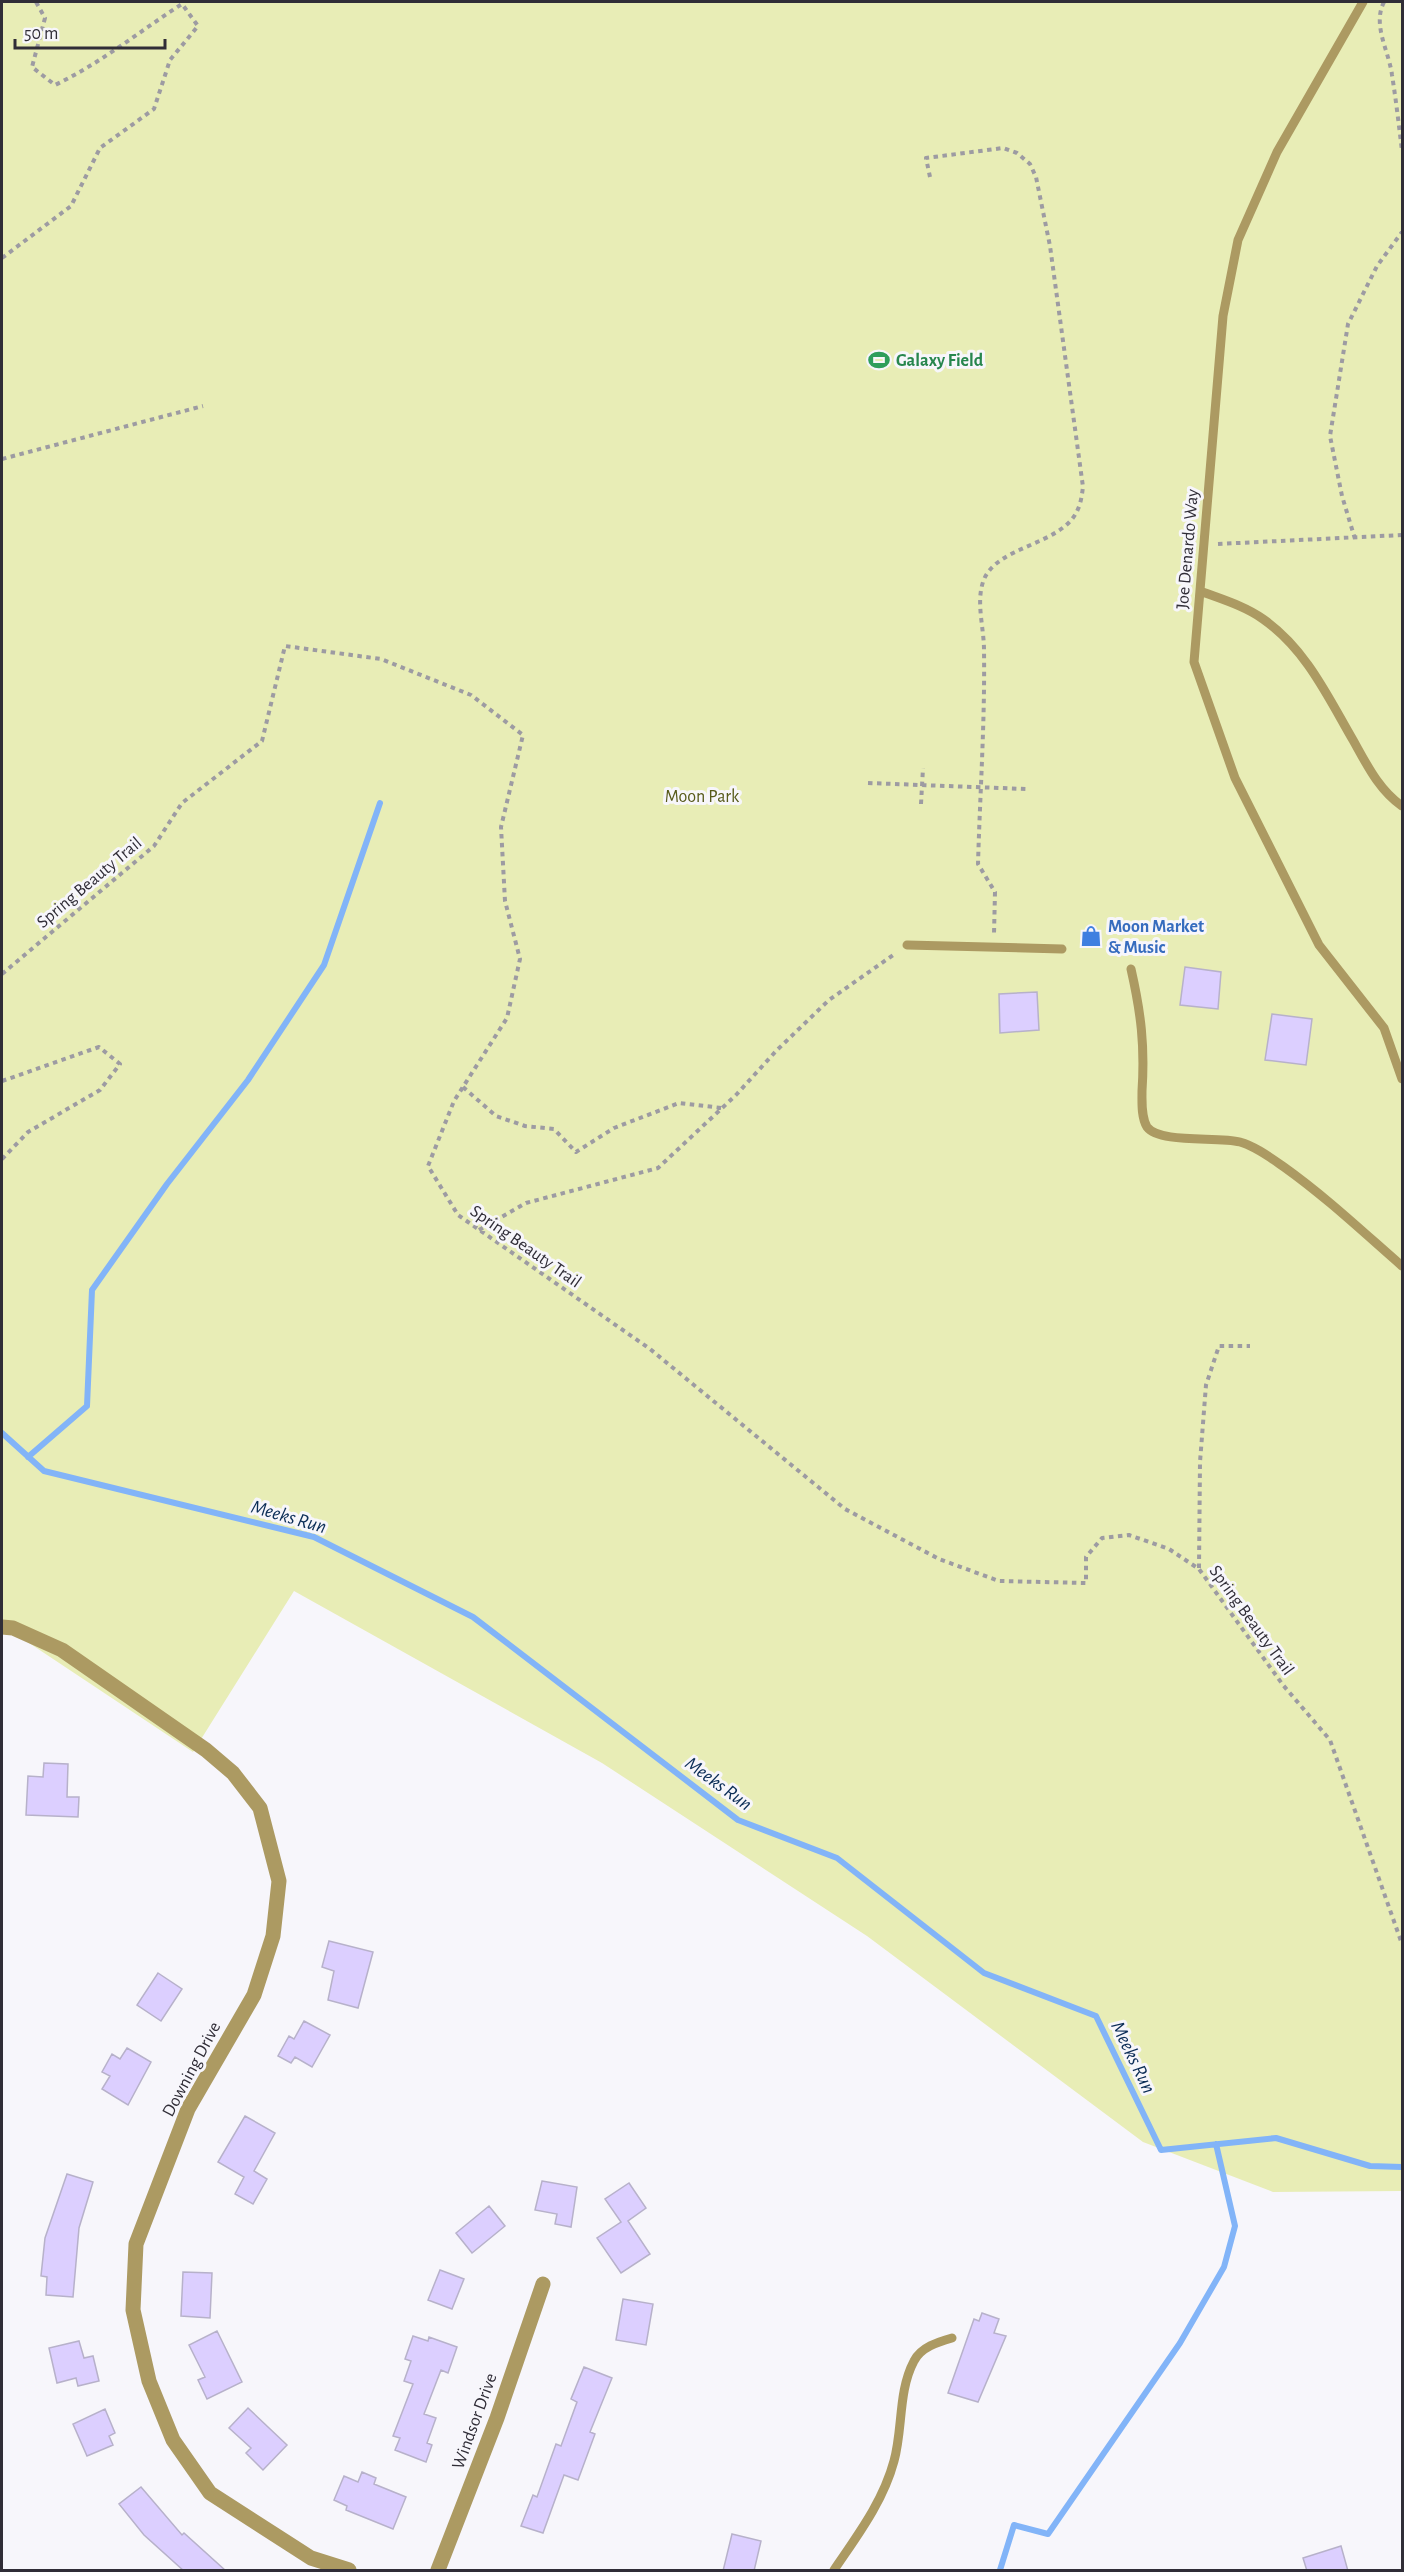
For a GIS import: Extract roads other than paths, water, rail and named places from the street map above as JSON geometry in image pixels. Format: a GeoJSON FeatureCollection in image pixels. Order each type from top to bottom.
{"type":"FeatureCollection","features":[{"type":"Feature","properties":{"kind":"street","name":"Downing Drive"},"geometry":{"type":"LineString","coordinates":[[2,1627],[13,1629],[62,1650],[206,1750],[233,1773],[260,1808],[279,1881],[273,1936],[254,1995],[188,2109],[136,2244],[133,2310],[149,2381],[173,2440],[210,2493],[311,2558],[349,2571]]}},
{"type":"Feature","properties":{"kind":"street","name":"Windsor Drive"},"geometry":{"type":"LineString","coordinates":[[438,2571],[496,2418],[543,2284]]}},
{"type":"Feature","properties":{"kind":"lane","name":"Joe Denardo Way"},"geometry":{"type":"LineString","coordinates":[[1363,2],[1277,152],[1238,240],[1223,316],[1194,662],[1235,778],[1319,945],[1384,1028],[1402,1078]]}},
{"type":"Feature","properties":{"kind":"lane"},"geometry":{"type":"LineString","coordinates":[[1200,591],[1262,619],[1289,640],[1312,670],[1369,769],[1389,796],[1402,806]]}},
{"type":"Feature","properties":{"kind":"lane"},"geometry":{"type":"LineString","coordinates":[[907,945],[1062,950]]}},
{"type":"Feature","properties":{"kind":"lane"},"geometry":{"type":"LineString","coordinates":[[1131,969],[1142,1014],[1144,1042],[1142,1112],[1147,1126],[1156,1134],[1169,1137],[1242,1142],[1269,1156],[1316,1190],[1402,1266]]}},
{"type":"Feature","properties":{"kind":"lane"},"geometry":{"type":"LineString","coordinates":[[834,2571],[878,2504],[886,2483],[894,2461],[906,2388],[914,2360],[930,2345],[952,2338]]}},
{"type":"Feature","properties":{"kind":"waterway"},"geometry":{"type":"LineString","coordinates":[[28,1457],[87,1406],[92,1290],[167,1184],[248,1080],[324,965],[380,803]]}},
{"type":"Feature","properties":{"kind":"waterway","name":"Meeks Run"},"geometry":{"type":"LineString","coordinates":[[2,1433],[44,1471],[314,1537],[473,1617],[738,1820],[837,1858],[984,1973],[1096,2016],[1161,2150],[1276,2138],[1370,2166],[1402,2167]]}},
{"type":"Feature","properties":{"kind":"waterway"},"geometry":{"type":"LineString","coordinates":[[1000,2570],[1014,2525],[1048,2534],[1180,2343],[1224,2267],[1235,2226],[1216,2144]]}},
{"type":"Feature","properties":{"kind":"place","name":"Galaxy Field"},"geometry":{"type":"Point","coordinates":[879,360]}},
{"type":"Feature","properties":{"kind":"place","name":"Moon Market & Music"},"geometry":{"type":"Point","coordinates":[1091,936]}},
{"type":"Feature","properties":{"kind":"park label","name":"Moon Park"},"geometry":{"type":"Point","coordinates":[702,796]}}]}
